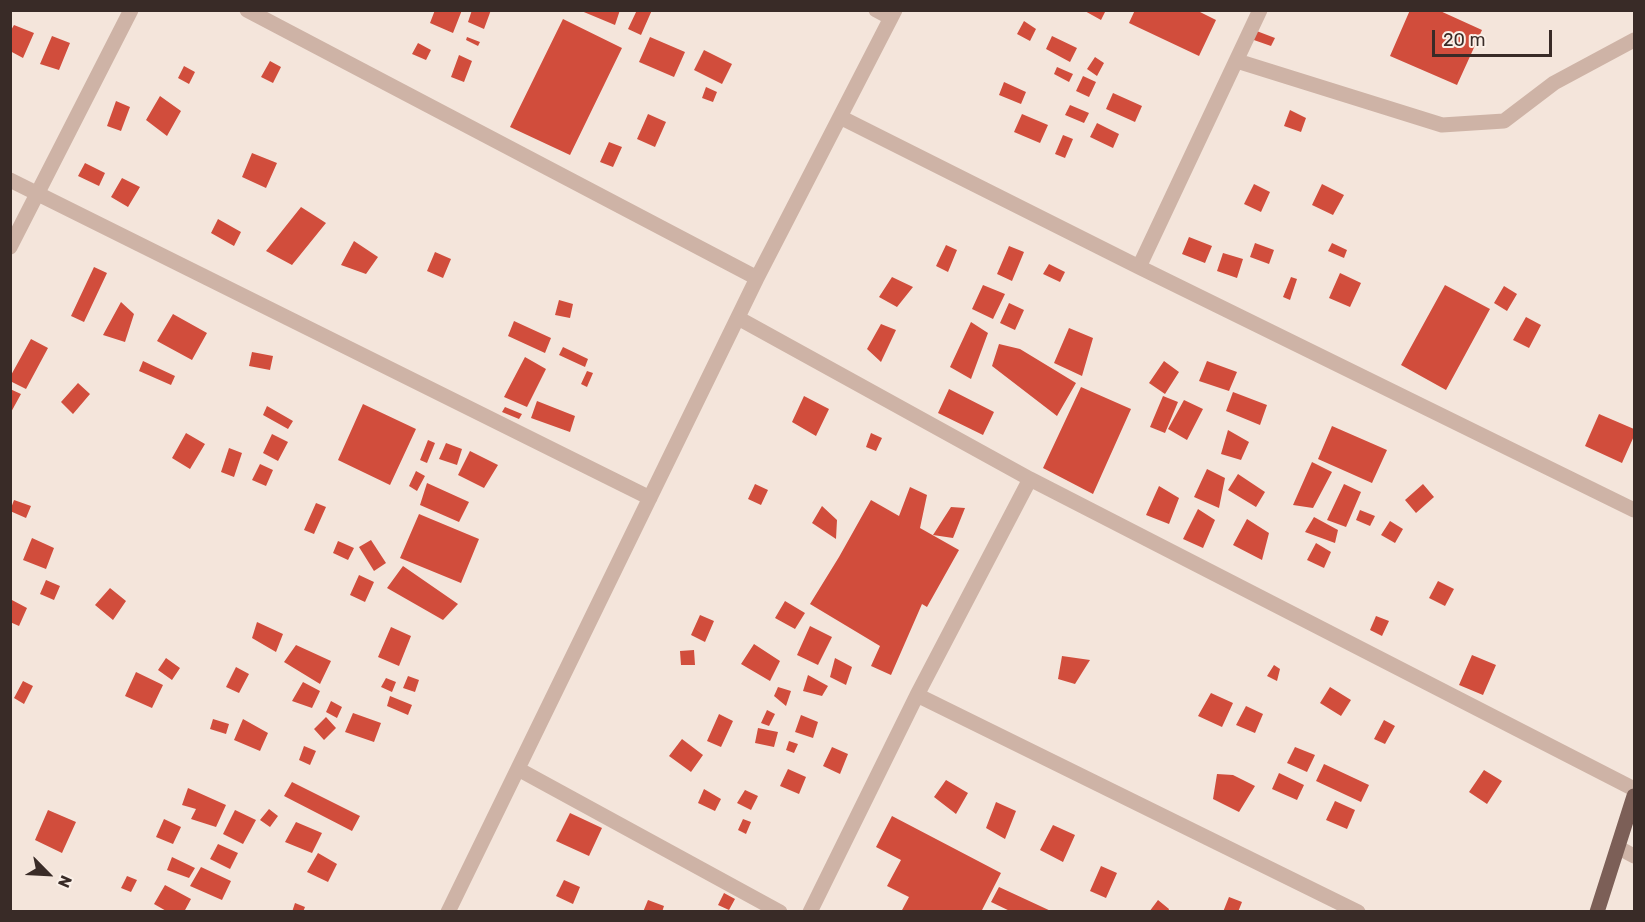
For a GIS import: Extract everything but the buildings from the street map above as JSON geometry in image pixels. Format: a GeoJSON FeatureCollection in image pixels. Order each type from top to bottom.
{"type":"FeatureCollection","features":[{"type":"Feature","properties":{"kind":"main road"},"geometry":{"type":"LineString","coordinates":[[1598,912],[1635,796]]}},
{"type":"Feature","properties":{"kind":"street"},"geometry":{"type":"LineString","coordinates":[[10,248],[131,10]]}},
{"type":"Feature","properties":{"kind":"street"},"geometry":{"type":"LineString","coordinates":[[247,10],[757,278]]}},
{"type":"Feature","properties":{"kind":"street"},"geometry":{"type":"LineString","coordinates":[[448,912],[757,278],[893,14],[876,10]]}},
{"type":"Feature","properties":{"kind":"street"},"geometry":{"type":"LineString","coordinates":[[1139,267],[1260,10]]}},
{"type":"Feature","properties":{"kind":"street"},"geometry":{"type":"LineString","coordinates":[[1237,61],[1442,125],[1504,121],[1554,83],[1635,40]]}},
{"type":"Feature","properties":{"kind":"street"},"geometry":{"type":"LineString","coordinates":[[840,117],[1139,267],[1635,510]]}},
{"type":"Feature","properties":{"kind":"street"},"geometry":{"type":"LineString","coordinates":[[10,180],[650,498]]}},
{"type":"Feature","properties":{"kind":"street"},"geometry":{"type":"LineString","coordinates":[[738,318],[1030,479],[1635,789]]}},
{"type":"Feature","properties":{"kind":"street"},"geometry":{"type":"LineString","coordinates":[[810,912],[917,695],[1030,479]]}},
{"type":"Feature","properties":{"kind":"street"},"geometry":{"type":"LineString","coordinates":[[917,695],[1358,912]]}},
{"type":"Feature","properties":{"kind":"street"},"geometry":{"type":"LineString","coordinates":[[518,769],[780,912]]}},
{"type":"Feature","properties":{"kind":"street"},"geometry":{"type":"LineString","coordinates":[[1619,848],[1635,856]]}}]}
